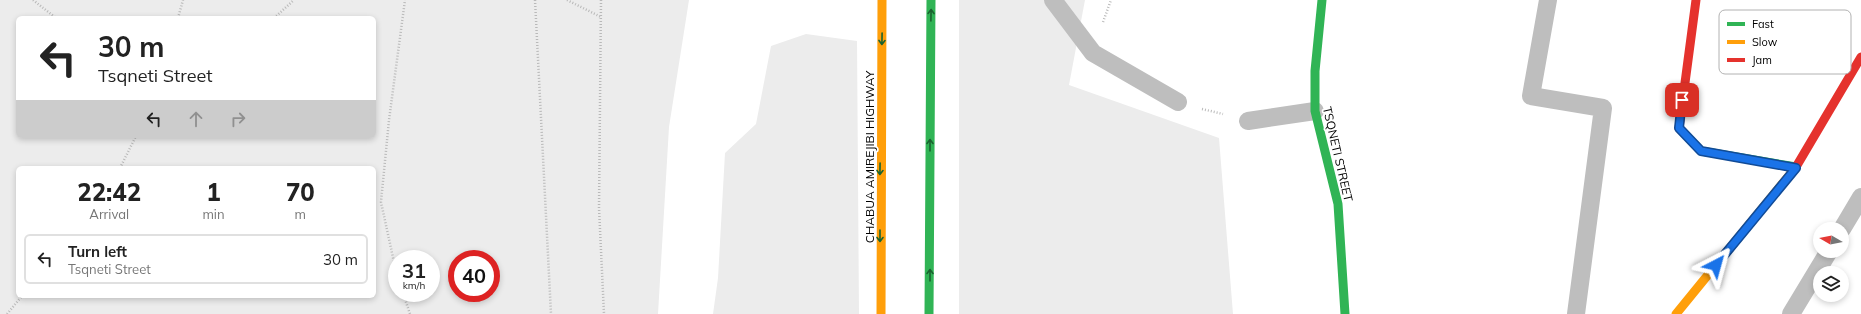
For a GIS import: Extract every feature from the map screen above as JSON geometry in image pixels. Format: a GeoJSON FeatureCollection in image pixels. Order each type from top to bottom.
{"type":"FeatureCollection","features":[{"type":"Feature","properties":{"kind":"street","name":"CHABUA AMIREJIBI HIGHWAY"},"geometry":{"type":"LineString","coordinates":[[881,314],[882,0]]}},
{"type":"Feature","properties":{"kind":"street"},"geometry":{"type":"LineString","coordinates":[[930,314],[931,0]]}},
{"type":"Feature","properties":{"kind":"street","name":"TSQNETI STREET"},"geometry":{"type":"LineString","coordinates":[[1322,0],[1315,71],[1315,111],[1338,204],[1345,314]]}},
{"type":"Feature","properties":{"kind":"street"},"geometry":{"type":"LineString","coordinates":[[1696,0],[1679,128],[1701,151],[1796,168]]}},
{"type":"Feature","properties":{"kind":"street"},"geometry":{"type":"LineString","coordinates":[[1676,314],[1796,168],[1861,57]]}},
{"type":"Feature","properties":{"kind":"lane"},"geometry":{"type":"LineString","coordinates":[[1053,0],[1093,53],[1178,102]]}},
{"type":"Feature","properties":{"kind":"lane"},"geometry":{"type":"LineString","coordinates":[[1548,0],[1531,96],[1603,108],[1576,314]]}},
{"type":"Feature","properties":{"kind":"lane"},"geometry":{"type":"LineString","coordinates":[[1248,121],[1315,111]]}},
{"type":"Feature","properties":{"kind":"lane"},"geometry":{"type":"LineString","coordinates":[[1846,222],[1861,197]]}},
{"type":"Feature","properties":{"kind":"lane"},"geometry":{"type":"LineString","coordinates":[[1791,314],[1825,258]]}},
{"type":"Feature","properties":{"kind":"path"},"geometry":{"type":"LineString","coordinates":[[33,0],[53,16]]}},
{"type":"Feature","properties":{"kind":"path"},"geometry":{"type":"LineString","coordinates":[[179,16],[183,0]]}},
{"type":"Feature","properties":{"kind":"path"},"geometry":{"type":"LineString","coordinates":[[276,16],[294,0]]}},
{"type":"Feature","properties":{"kind":"path"},"geometry":{"type":"LineString","coordinates":[[391,250],[381,202],[389,120],[405,0]]}},
{"type":"Feature","properties":{"kind":"path"},"geometry":{"type":"LineString","coordinates":[[534,0],[551,314]]}},
{"type":"Feature","properties":{"kind":"path"},"geometry":{"type":"LineString","coordinates":[[567,0],[601,17]]}},
{"type":"Feature","properties":{"kind":"path"},"geometry":{"type":"LineString","coordinates":[[602,0],[598,208],[604,314]]}},
{"type":"Feature","properties":{"kind":"path"},"geometry":{"type":"LineString","coordinates":[[1178,102],[1248,121]]}},
{"type":"Feature","properties":{"kind":"path"},"geometry":{"type":"LineString","coordinates":[[121,166],[135,138]]}},
{"type":"Feature","properties":{"kind":"path"},"geometry":{"type":"LineString","coordinates":[[7,314],[20,298]]}},
{"type":"Feature","properties":{"kind":"path"},"geometry":{"type":"LineString","coordinates":[[406,302],[410,314]]}},
{"type":"Feature","properties":{"kind":"shaded area"},"geometry":{"type":"Polygon","coordinates":[[[0,0],[689,0],[669,127],[658,314],[0,314],[0,0]]]}},
{"type":"Feature","properties":{"kind":"shaded area"},"geometry":{"type":"Polygon","coordinates":[[[959,0],[1085,0],[1069,85],[1219,138],[1233,314],[959,314],[959,0]]]}},
{"type":"Feature","properties":{"kind":"shaded area"},"geometry":{"type":"Polygon","coordinates":[[[806,34],[857,41],[859,314],[713,314],[718,278],[725,153],[756,124],[771,46],[806,34]]]}},
{"type":"Feature","properties":{"kind":"traffic: fast"},"geometry":{"type":"LineString","coordinates":[[929,314],[931,0]]}},
{"type":"Feature","properties":{"kind":"traffic: fast"},"geometry":{"type":"LineString","coordinates":[[1322,0],[1315,71],[1315,111],[1338,204],[1345,314]]}},
{"type":"Feature","properties":{"kind":"traffic: fast"},"geometry":{"type":"LineString","coordinates":[[1683,132],[1701,151],[1796,167]]}},
{"type":"Feature","properties":{"kind":"traffic: slow"},"geometry":{"type":"LineString","coordinates":[[881,314],[882,0]]}},
{"type":"Feature","properties":{"kind":"traffic: slow"},"geometry":{"type":"LineString","coordinates":[[1676,314],[1796,167]]}},
{"type":"Feature","properties":{"kind":"traffic: jam"},"geometry":{"type":"LineString","coordinates":[[1683,132],[1679,128],[1696,0]]}},
{"type":"Feature","properties":{"kind":"traffic: jam"},"geometry":{"type":"LineString","coordinates":[[1851,74],[1861,57]]}},
{"type":"Feature","properties":{"kind":"traffic: jam"},"geometry":{"type":"LineString","coordinates":[[1796,167],[1851,74]]}},
{"type":"Feature","properties":{"kind":"route"},"geometry":{"type":"LineString","coordinates":[[1682,100],[1679,128],[1701,151],[1796,168],[1716,265]]}}]}
